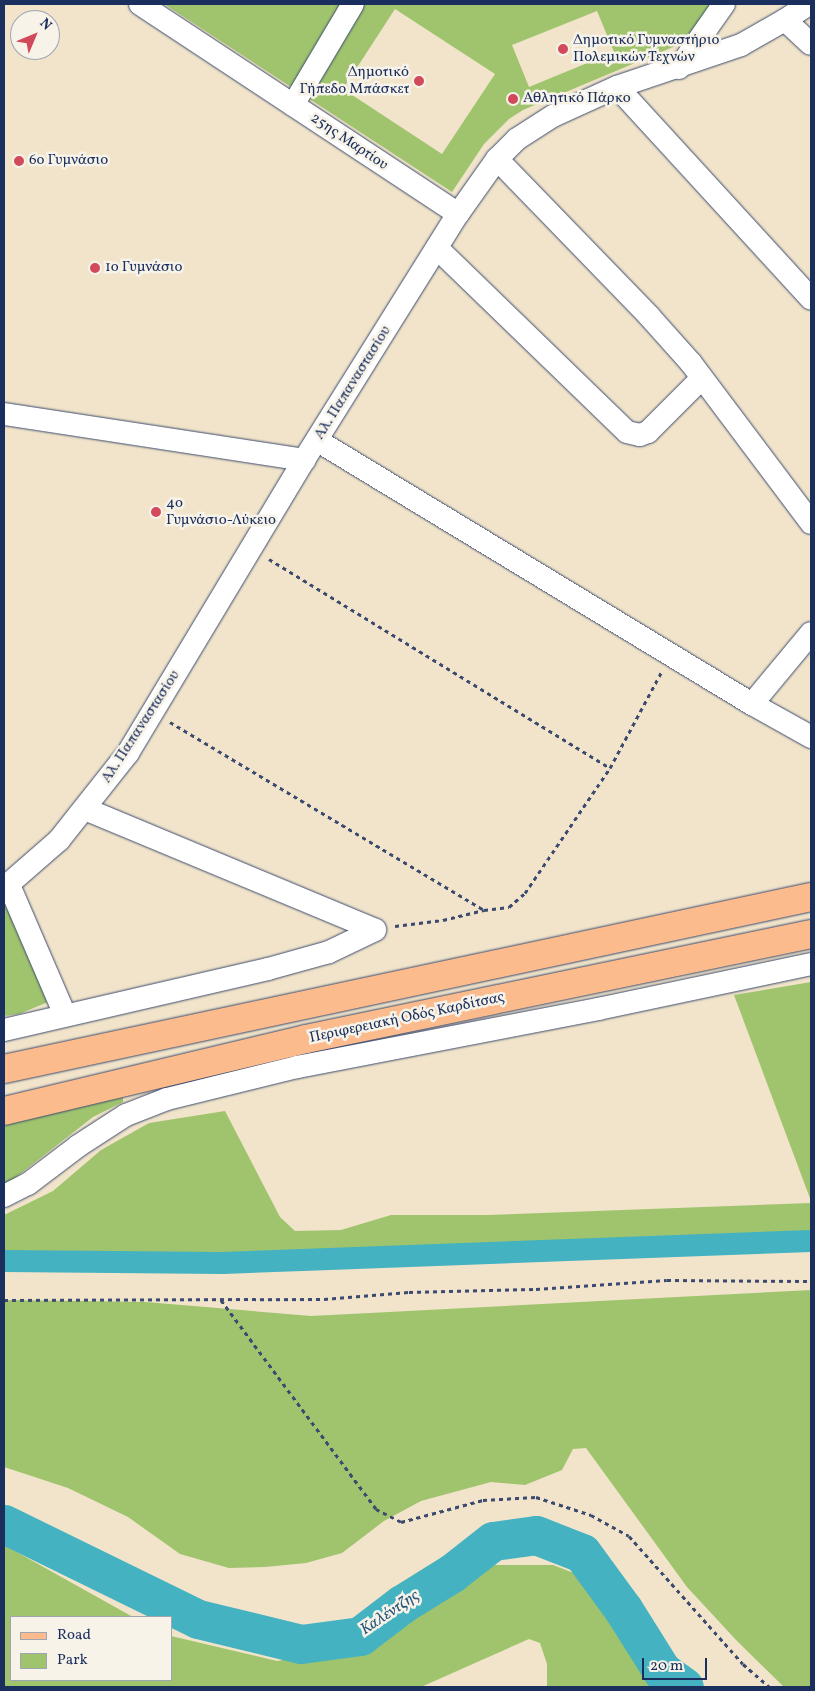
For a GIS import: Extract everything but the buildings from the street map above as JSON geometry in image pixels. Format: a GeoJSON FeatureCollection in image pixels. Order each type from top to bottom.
{"type":"FeatureCollection","features":[{"type":"Feature","properties":{"kind":"main road"},"geometry":{"type":"LineString","coordinates":[[4,1069],[811,897]]}},
{"type":"Feature","properties":{"kind":"main road","name":"Περιφερειακή Οδός Καρδίτσας"},"geometry":{"type":"LineString","coordinates":[[4,1111],[306,1039],[811,934]]}},
{"type":"Feature","properties":{"kind":"street","name":"25ης Μαρτίου"},"geometry":{"type":"LineString","coordinates":[[140,4],[458,214]]}},
{"type":"Feature","properties":{"kind":"street"},"geometry":{"type":"LineString","coordinates":[[293,105],[353,4]]}},
{"type":"Feature","properties":{"kind":"street"},"geometry":{"type":"LineString","coordinates":[[679,68],[724,4]]}},
{"type":"Feature","properties":{"kind":"street","name":"Αλ. Παπαναστασίου"},"geometry":{"type":"LineString","coordinates":[[6,886],[42,857],[85,809],[128,753],[304,460],[458,214],[497,160],[517,139],[537,125],[617,87],[679,68],[741,45],[809,4]]}},
{"type":"Feature","properties":{"kind":"street"},"geometry":{"type":"LineString","coordinates":[[785,20],[811,44]]}},
{"type":"Feature","properties":{"kind":"street"},"geometry":{"type":"LineString","coordinates":[[617,87],[811,299]]}},
{"type":"Feature","properties":{"kind":"street"},"geometry":{"type":"LineString","coordinates":[[497,160],[649,316],[702,378],[811,524]]}},
{"type":"Feature","properties":{"kind":"street"},"geometry":{"type":"LineString","coordinates":[[437,248],[627,432],[640,435],[648,432],[702,378]]}},
{"type":"Feature","properties":{"kind":"street"},"geometry":{"type":"LineString","coordinates":[[4,414],[304,460]]}},
{"type":"Feature","properties":{"kind":"street"},"geometry":{"type":"LineString","coordinates":[[318,440],[752,704],[811,737]]}},
{"type":"Feature","properties":{"kind":"street"},"geometry":{"type":"LineString","coordinates":[[752,704],[811,633]]}},
{"type":"Feature","properties":{"kind":"street"},"geometry":{"type":"LineString","coordinates":[[85,809],[374,930]]}},
{"type":"Feature","properties":{"kind":"street"},"geometry":{"type":"LineString","coordinates":[[6,886],[65,1015]]}},
{"type":"Feature","properties":{"kind":"street"},"geometry":{"type":"LineString","coordinates":[[4,1030],[286,964],[329,952],[374,930]]}},
{"type":"Feature","properties":{"kind":"street"},"geometry":{"type":"LineString","coordinates":[[4,1196],[28,1184],[78,1146],[126,1115],[167,1099],[297,1067],[598,1009],[811,964]]}},
{"type":"Feature","properties":{"kind":"path"},"geometry":{"type":"LineString","coordinates":[[250,548],[610,768]]}},
{"type":"Feature","properties":{"kind":"path"},"geometry":{"type":"LineString","coordinates":[[374,930],[443,920],[484,910],[509,907],[525,893],[610,768],[671,655]]}},
{"type":"Feature","properties":{"kind":"path"},"geometry":{"type":"LineString","coordinates":[[152,712],[484,910]]}},
{"type":"Feature","properties":{"kind":"path"},"geometry":{"type":"LineString","coordinates":[[4,1300],[324,1299],[409,1292],[536,1289],[666,1280],[811,1280]]}},
{"type":"Feature","properties":{"kind":"path"},"geometry":{"type":"LineString","coordinates":[[221,1300],[376,1509],[401,1522],[483,1500],[536,1497],[592,1515],[629,1536],[743,1664],[769,1687]]}},
{"type":"Feature","properties":{"kind":"green space","name":"Αθλητικό Πάρκο"},"geometry":{"type":"Polygon","coordinates":[[[164,4],[712,4],[685,42],[523,110],[509,119],[484,144],[452,192],[164,4]],[[395,9],[343,89],[442,154],[495,74],[395,9]],[[597,11],[512,45],[529,87],[614,52],[597,11]]]}},
{"type":"Feature","properties":{"kind":"green space"},"geometry":{"type":"Polygon","coordinates":[[[10,900],[53,1000],[19,1014],[4,1016],[4,903],[10,900]]]}},
{"type":"Feature","properties":{"kind":"green space"},"geometry":{"type":"Polygon","coordinates":[[[811,982],[811,1201],[734,995],[811,982]]]}},
{"type":"Feature","properties":{"kind":"green space"},"geometry":{"type":"Polygon","coordinates":[[[123,1097],[123,1102],[93,1117],[11,1181],[4,1184],[4,1126],[21,1120],[123,1097]]]}},
{"type":"Feature","properties":{"kind":"green space"},"geometry":{"type":"Polygon","coordinates":[[[225,1111],[280,1217],[295,1231],[341,1230],[391,1215],[488,1215],[811,1203],[811,1236],[218,1255],[4,1254],[4,1215],[53,1191],[101,1150],[149,1123],[225,1111]]]}},
{"type":"Feature","properties":{"kind":"green space"},"geometry":{"type":"Polygon","coordinates":[[[811,1290],[811,1687],[784,1687],[737,1641],[687,1587],[586,1448],[573,1449],[562,1470],[525,1485],[491,1482],[421,1501],[384,1521],[342,1553],[306,1563],[265,1567],[229,1568],[180,1554],[128,1517],[68,1488],[4,1467],[4,1300],[146,1302],[311,1316],[811,1290]]]}},
{"type":"Feature","properties":{"kind":"green space"},"geometry":{"type":"Polygon","coordinates":[[[4,1545],[131,1616],[10,1616],[10,1681],[172,1681],[172,1636],[277,1661],[364,1646],[493,1565],[553,1565],[584,1577],[639,1662],[669,1687],[547,1687],[547,1664],[540,1643],[529,1639],[421,1687],[4,1687],[4,1545]]]}},
{"type":"Feature","properties":{"kind":"waterway"},"geometry":{"type":"LineString","coordinates":[[4,1261],[223,1263],[811,1241]]}},
{"type":"Feature","properties":{"kind":"waterway","name":"Καλέντζης"},"geometry":{"type":"LineString","coordinates":[[4,1524],[198,1619],[301,1644],[360,1636],[402,1604],[452,1573],[493,1541],[536,1535],[582,1553],[623,1609],[662,1671],[684,1687]]}},
{"type":"Feature","properties":{"kind":"place","name":"Δημοτικό Γυμναστήριο Πολεμικών Τεχνών"},"geometry":{"type":"Point","coordinates":[563,49]}},
{"type":"Feature","properties":{"kind":"place","name":"Δημοτικό Γήπεδο Μπάσκετ"},"geometry":{"type":"Point","coordinates":[419,81]}},
{"type":"Feature","properties":{"kind":"place","name":"Αθλητικό Πάρκο"},"geometry":{"type":"Point","coordinates":[513,99]}},
{"type":"Feature","properties":{"kind":"place","name":"6ο Γυμνάσιο"},"geometry":{"type":"Point","coordinates":[19,161]}},
{"type":"Feature","properties":{"kind":"place","name":"1ο Γυμνάσιο"},"geometry":{"type":"Point","coordinates":[95,268]}},
{"type":"Feature","properties":{"kind":"place","name":"4ο Γυμνάσιο-Λύκειο"},"geometry":{"type":"Point","coordinates":[156,512]}}]}
